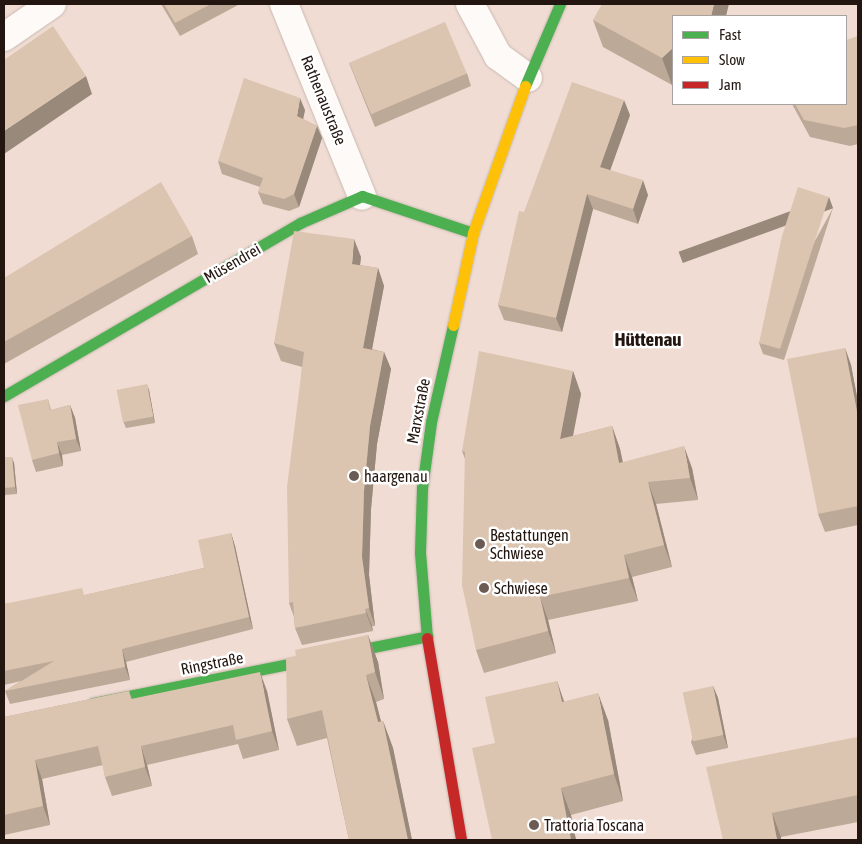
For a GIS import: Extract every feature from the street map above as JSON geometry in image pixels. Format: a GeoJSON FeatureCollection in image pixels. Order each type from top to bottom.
{"type":"FeatureCollection","features":[{"type":"Feature","properties":{"kind":"street"},"geometry":{"type":"LineString","coordinates":[[4,38],[52,4]]}},
{"type":"Feature","properties":{"kind":"street","name":"Rathenaustraße"},"geometry":{"type":"LineString","coordinates":[[284,4],[362,196]]}},
{"type":"Feature","properties":{"kind":"street"},"geometry":{"type":"LineString","coordinates":[[470,4],[498,56],[528,78]]}},
{"type":"Feature","properties":{"kind":"street","name":"Marxstraße"},"geometry":{"type":"LineString","coordinates":[[461,840],[427,636],[420,552],[422,488],[431,422],[474,233],[528,78],[560,4]]}},
{"type":"Feature","properties":{"kind":"street"},"geometry":{"type":"LineString","coordinates":[[362,196],[474,233]]}},
{"type":"Feature","properties":{"kind":"street","name":"Müsendrei"},"geometry":{"type":"LineString","coordinates":[[4,396],[300,223],[362,196]]}},
{"type":"Feature","properties":{"kind":"street","name":"Ringstraße"},"geometry":{"type":"LineString","coordinates":[[79,706],[427,636]]}},
{"type":"Feature","properties":{"kind":"building"},"geometry":{"type":"Polygon","coordinates":[[[164,4],[211,4],[175,23],[164,4]]]}},
{"type":"Feature","properties":{"kind":"building"},"geometry":{"type":"Polygon","coordinates":[[[602,4],[714,4],[711,15],[672,15],[672,49],[662,58],[593,20],[602,4]]]}},
{"type":"Feature","properties":{"kind":"building"},"geometry":{"type":"Polygon","coordinates":[[[445,22],[467,74],[371,114],[349,63],[445,22]]]}},
{"type":"Feature","properties":{"kind":"building"},"geometry":{"type":"Polygon","coordinates":[[[53,26],[86,76],[4,131],[4,60],[53,26]]]}},
{"type":"Feature","properties":{"kind":"building"},"geometry":{"type":"Polygon","coordinates":[[[858,36],[858,125],[844,128],[804,120],[796,105],[847,105],[847,40],[858,36]]]}},
{"type":"Feature","properties":{"kind":"building"},"geometry":{"type":"Polygon","coordinates":[[[244,78],[300,98],[297,116],[317,126],[294,194],[284,199],[258,192],[263,178],[218,161],[244,78]]]}},
{"type":"Feature","properties":{"kind":"building"},"geometry":{"type":"Polygon","coordinates":[[[572,82],[624,100],[600,167],[643,180],[633,209],[587,194],[556,318],[498,305],[519,211],[524,212],[572,82]]]}},
{"type":"Feature","properties":{"kind":"building"},"geometry":{"type":"Polygon","coordinates":[[[161,182],[192,236],[4,342],[4,278],[161,182]]]}},
{"type":"Feature","properties":{"kind":"building"},"geometry":{"type":"Polygon","coordinates":[[[798,187],[829,197],[780,349],[759,343],[782,236],[798,187]]]}},
{"type":"Feature","properties":{"kind":"building"},"geometry":{"type":"Polygon","coordinates":[[[294,231],[354,239],[352,264],[378,268],[363,348],[384,352],[370,426],[364,491],[362,557],[369,608],[365,609],[366,613],[295,628],[293,602],[289,603],[287,487],[304,352],[274,343],[294,231]]]}},
{"type":"Feature","properties":{"kind":"building"},"geometry":{"type":"Polygon","coordinates":[[[845,348],[858,417],[858,506],[818,514],[787,359],[845,348]]]}},
{"type":"Feature","properties":{"kind":"building"},"geometry":{"type":"Polygon","coordinates":[[[479,351],[573,371],[560,439],[612,426],[619,463],[684,446],[690,478],[648,482],[664,545],[624,555],[629,578],[540,597],[548,631],[476,650],[462,585],[465,452],[462,451],[479,351]]]}},
{"type":"Feature","properties":{"kind":"building"},"geometry":{"type":"Polygon","coordinates":[[[147,384],[153,416],[123,422],[117,390],[147,384]]]}},
{"type":"Feature","properties":{"kind":"building"},"geometry":{"type":"Polygon","coordinates":[[[48,399],[50,410],[70,405],[76,439],[57,442],[59,453],[32,460],[18,405],[48,399]]]}},
{"type":"Feature","properties":{"kind":"building"},"geometry":{"type":"Polygon","coordinates":[[[4,457],[12,457],[15,487],[4,488],[4,457]]]}},
{"type":"Feature","properties":{"kind":"building"},"geometry":{"type":"Polygon","coordinates":[[[231,533],[249,617],[122,649],[125,667],[5,691],[54,661],[4,671],[4,604],[82,588],[84,595],[204,568],[198,540],[231,533]]]}},
{"type":"Feature","properties":{"kind":"building"},"geometry":{"type":"Polygon","coordinates":[[[368,635],[375,672],[366,675],[378,722],[383,721],[408,840],[349,840],[322,710],[287,719],[286,658],[296,656],[295,650],[368,635]]]}},
{"type":"Feature","properties":{"kind":"building"},"geometry":{"type":"Polygon","coordinates":[[[260,672],[272,731],[236,740],[233,725],[141,746],[145,767],[105,777],[98,746],[35,760],[43,806],[4,815],[4,717],[129,691],[131,699],[260,672]]]}},
{"type":"Feature","properties":{"kind":"building"},"geometry":{"type":"Polygon","coordinates":[[[557,681],[562,702],[598,693],[614,774],[561,788],[571,840],[492,840],[472,748],[495,743],[485,697],[557,681]]]}},
{"type":"Feature","properties":{"kind":"building"},"geometry":{"type":"Polygon","coordinates":[[[713,686],[723,735],[693,741],[683,692],[713,686]]]}},
{"type":"Feature","properties":{"kind":"building"},"geometry":{"type":"Polygon","coordinates":[[[857,737],[858,795],[772,813],[777,840],[723,840],[706,767],[857,737]]]}},
{"type":"Feature","properties":{"kind":"traffic: fast"},"geometry":{"type":"LineString","coordinates":[[525,86],[560,4]]}},
{"type":"Feature","properties":{"kind":"traffic: fast"},"geometry":{"type":"LineString","coordinates":[[4,396],[300,223],[362,196],[473,233]]}},
{"type":"Feature","properties":{"kind":"traffic: fast"},"geometry":{"type":"LineString","coordinates":[[427,638],[420,552],[422,488],[431,422],[453,325]]}},
{"type":"Feature","properties":{"kind":"traffic: fast"},"geometry":{"type":"LineString","coordinates":[[93,703],[427,636]]}},
{"type":"Feature","properties":{"kind":"traffic: slow"},"geometry":{"type":"LineString","coordinates":[[453,325],[473,233],[525,86]]}},
{"type":"Feature","properties":{"kind":"traffic: jam"},"geometry":{"type":"LineString","coordinates":[[427,638],[461,840]]}},
{"type":"Feature","properties":{"kind":"place","name":"haargenau"},"geometry":{"type":"Point","coordinates":[354,476]}},
{"type":"Feature","properties":{"kind":"place","name":"Bestattungen Schwiese"},"geometry":{"type":"Point","coordinates":[480,544]}},
{"type":"Feature","properties":{"kind":"place","name":"Schwiese"},"geometry":{"type":"Point","coordinates":[484,588]}},
{"type":"Feature","properties":{"kind":"place","name":"Trattoria Toscana"},"geometry":{"type":"Point","coordinates":[534,825]}},
{"type":"Feature","properties":{"kind":"district","name":"Hüttenau"},"geometry":{"type":"Point","coordinates":[648,340]}}]}
